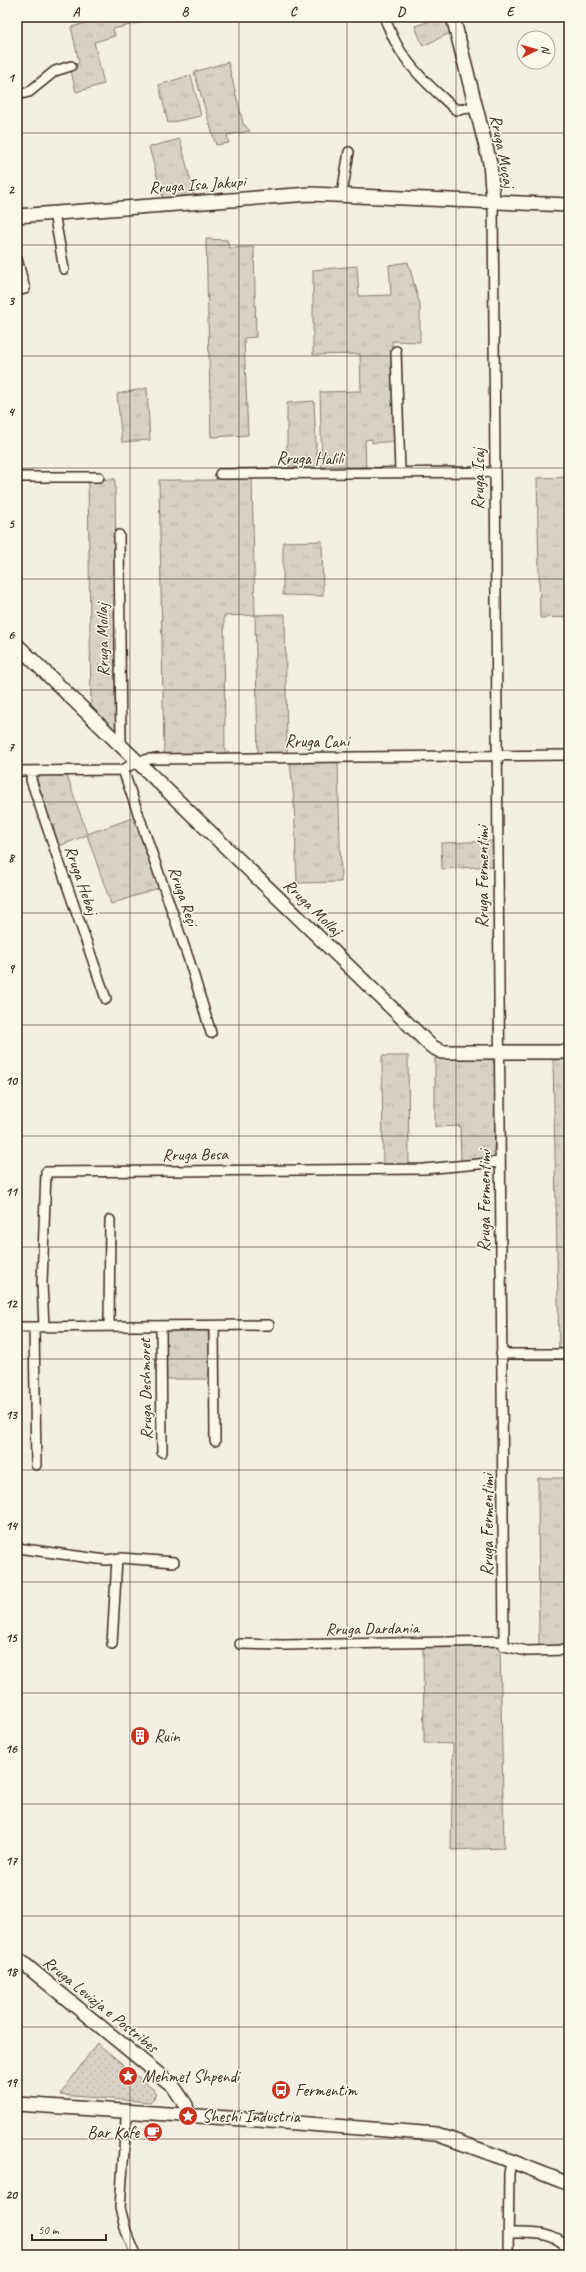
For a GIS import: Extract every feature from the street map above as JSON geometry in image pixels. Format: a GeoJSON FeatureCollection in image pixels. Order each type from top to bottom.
{"type":"FeatureCollection","features":[{"type":"Feature","properties":{"kind":"street","name":"Rruga Muçaj"},"geometry":{"type":"LineString","coordinates":[[384,17],[402,55],[412,68],[456,110],[476,107]]}},
{"type":"Feature","properties":{"kind":"street","name":"Rruga Muçaj"},"geometry":{"type":"LineString","coordinates":[[453,17],[490,163],[494,201]]}},
{"type":"Feature","properties":{"kind":"street"},"geometry":{"type":"LineString","coordinates":[[17,95],[29,92],[56,71],[71,66]]}},
{"type":"Feature","properties":{"kind":"street"},"geometry":{"type":"LineString","coordinates":[[342,194],[349,152]]}},
{"type":"Feature","properties":{"kind":"street","name":"Rruga Isa Jakupi"},"geometry":{"type":"LineString","coordinates":[[17,216],[265,197],[342,194],[569,205]]}},
{"type":"Feature","properties":{"kind":"street","name":"Rruga Isaj"},"geometry":{"type":"LineString","coordinates":[[494,201],[494,472],[497,756]]}},
{"type":"Feature","properties":{"kind":"street"},"geometry":{"type":"LineString","coordinates":[[54,213],[64,269]]}},
{"type":"Feature","properties":{"kind":"street"},"geometry":{"type":"LineString","coordinates":[[17,259],[25,289],[21,290]]}},
{"type":"Feature","properties":{"kind":"street"},"geometry":{"type":"LineString","coordinates":[[396,351],[400,472]]}},
{"type":"Feature","properties":{"kind":"street","name":"Rruga Halili"},"geometry":{"type":"LineString","coordinates":[[220,474],[494,472]]}},
{"type":"Feature","properties":{"kind":"street"},"geometry":{"type":"LineString","coordinates":[[17,477],[98,476]]}},
{"type":"Feature","properties":{"kind":"street","name":"Rruga Mollaj"},"geometry":{"type":"LineString","coordinates":[[120,535],[120,745]]}},
{"type":"Feature","properties":{"kind":"street","name":"Rruga Mollaj"},"geometry":{"type":"LineString","coordinates":[[17,645],[431,1046],[442,1052],[569,1052]]}},
{"type":"Feature","properties":{"kind":"street","name":"Rruga Cani"},"geometry":{"type":"LineString","coordinates":[[137,761],[151,759],[569,755]]}},
{"type":"Feature","properties":{"kind":"street","name":"Rruga Fermentimi"},"geometry":{"type":"LineString","coordinates":[[497,756],[504,1643]]}},
{"type":"Feature","properties":{"kind":"street"},"geometry":{"type":"LineString","coordinates":[[17,771],[123,770],[137,761]]}},
{"type":"Feature","properties":{"kind":"street","name":"Rruga Reçi"},"geometry":{"type":"LineString","coordinates":[[123,770],[190,963],[212,1033]]}},
{"type":"Feature","properties":{"kind":"street","name":"Rruga Hebaj"},"geometry":{"type":"LineString","coordinates":[[32,771],[31,780],[106,999]]}},
{"type":"Feature","properties":{"kind":"street","name":"Rruga Besa"},"geometry":{"type":"LineString","coordinates":[[44,1327],[42,1283],[46,1172],[424,1169],[500,1162]]}},
{"type":"Feature","properties":{"kind":"street"},"geometry":{"type":"LineString","coordinates":[[109,1326],[110,1220]]}},
{"type":"Feature","properties":{"kind":"street","name":"Rruga Deshmoret"},"geometry":{"type":"LineString","coordinates":[[17,1327],[269,1325]]}},
{"type":"Feature","properties":{"kind":"street","name":"Rruga Deshmoret"},"geometry":{"type":"LineString","coordinates":[[161,1326],[162,1452]]}},
{"type":"Feature","properties":{"kind":"street"},"geometry":{"type":"LineString","coordinates":[[214,1326],[215,1441]]}},
{"type":"Feature","properties":{"kind":"street"},"geometry":{"type":"LineString","coordinates":[[34,1327],[36,1465]]}},
{"type":"Feature","properties":{"kind":"street"},"geometry":{"type":"LineString","coordinates":[[502,1354],[569,1354]]}},
{"type":"Feature","properties":{"kind":"street"},"geometry":{"type":"LineString","coordinates":[[17,1548],[77,1557],[174,1562]]}},
{"type":"Feature","properties":{"kind":"street"},"geometry":{"type":"LineString","coordinates":[[112,1644],[117,1559]]}},
{"type":"Feature","properties":{"kind":"street","name":"Rruga Dardania"},"geometry":{"type":"LineString","coordinates":[[240,1644],[504,1643],[527,1651],[569,1650]]}},
{"type":"Feature","properties":{"kind":"street","name":"Rruga Levizja e Postribes"},"geometry":{"type":"LineString","coordinates":[[17,1958],[173,2086],[186,2105],[188,2116]]}},
{"type":"Feature","properties":{"kind":"street"},"geometry":{"type":"LineString","coordinates":[[17,2104],[131,2113],[258,2120],[436,2134],[511,2160],[569,2184]]}},
{"type":"Feature","properties":{"kind":"street"},"geometry":{"type":"LineString","coordinates":[[131,2113],[126,2119],[120,2208],[126,2231],[136,2255]]}},
{"type":"Feature","properties":{"kind":"street"},"geometry":{"type":"LineString","coordinates":[[508,2255],[509,2174],[511,2160]]}},
{"type":"Feature","properties":{"kind":"street"},"geometry":{"type":"LineString","coordinates":[[509,2233],[551,2236],[560,2239],[569,2249]]}},
{"type":"Feature","properties":{"kind":"green space"},"geometry":{"type":"Polygon","coordinates":[[[110,17],[142,17],[143,22],[113,29],[115,36],[94,42],[104,84],[76,92],[71,71],[79,62],[71,27],[110,17]]]}},
{"type":"Feature","properties":{"kind":"green space"},"geometry":{"type":"Polygon","coordinates":[[[447,17],[452,32],[423,46],[415,26],[447,17]]]}},
{"type":"Feature","properties":{"kind":"green space"},"geometry":{"type":"Polygon","coordinates":[[[228,62],[243,123],[250,131],[227,135],[229,143],[216,145],[194,72],[228,62]]]}},
{"type":"Feature","properties":{"kind":"green space"},"geometry":{"type":"Polygon","coordinates":[[[191,75],[201,116],[168,123],[159,85],[191,75]]]}},
{"type":"Feature","properties":{"kind":"green space"},"geometry":{"type":"Polygon","coordinates":[[[180,139],[194,195],[163,198],[149,147],[180,139]]]}},
{"type":"Feature","properties":{"kind":"green space"},"geometry":{"type":"Polygon","coordinates":[[[206,239],[227,240],[229,248],[254,247],[256,337],[244,338],[248,435],[211,437],[206,239]]]}},
{"type":"Feature","properties":{"kind":"green space"},"geometry":{"type":"Polygon","coordinates":[[[408,262],[420,305],[420,342],[392,341],[396,441],[372,443],[372,439],[365,440],[366,470],[322,469],[320,392],[361,391],[360,354],[313,355],[313,270],[357,266],[359,296],[391,295],[389,265],[408,262]]]}},
{"type":"Feature","properties":{"kind":"green space"},"geometry":{"type":"Polygon","coordinates":[[[147,388],[150,440],[122,442],[117,394],[147,388]]]}},
{"type":"Feature","properties":{"kind":"green space"},"geometry":{"type":"Polygon","coordinates":[[[314,401],[317,469],[290,471],[287,455],[287,403],[314,401]]]}},
{"type":"Feature","properties":{"kind":"green space"},"geometry":{"type":"Polygon","coordinates":[[[252,477],[255,615],[224,616],[225,754],[164,755],[159,480],[212,480],[252,477]]]}},
{"type":"Feature","properties":{"kind":"green space"},"geometry":{"type":"Polygon","coordinates":[[[569,477],[569,617],[540,618],[537,478],[569,477]]]}},
{"type":"Feature","properties":{"kind":"green space"},"geometry":{"type":"Polygon","coordinates":[[[115,479],[118,725],[117,732],[115,733],[91,710],[88,480],[115,479]]]}},
{"type":"Feature","properties":{"kind":"green space"},"geometry":{"type":"Polygon","coordinates":[[[322,541],[323,596],[283,595],[283,542],[322,541]]]}},
{"type":"Feature","properties":{"kind":"green space"},"geometry":{"type":"Polygon","coordinates":[[[285,614],[287,753],[258,754],[255,615],[285,614]]]}},
{"type":"Feature","properties":{"kind":"green space"},"geometry":{"type":"Polygon","coordinates":[[[290,761],[338,762],[341,882],[297,883],[294,801],[290,761]]]}},
{"type":"Feature","properties":{"kind":"green space"},"geometry":{"type":"Polygon","coordinates":[[[66,773],[87,834],[136,817],[161,887],[111,904],[87,835],[57,847],[35,784],[39,774],[66,773]]]}},
{"type":"Feature","properties":{"kind":"green space"},"geometry":{"type":"Polygon","coordinates":[[[494,841],[493,866],[442,869],[441,843],[494,841]]]}},
{"type":"Feature","properties":{"kind":"green space"},"geometry":{"type":"Polygon","coordinates":[[[382,1056],[408,1056],[409,1166],[383,1166],[382,1056]]]}},
{"type":"Feature","properties":{"kind":"green space"},"geometry":{"type":"Polygon","coordinates":[[[435,1058],[483,1058],[493,1060],[495,1066],[496,1128],[493,1150],[488,1159],[478,1162],[461,1161],[460,1126],[435,1127],[435,1058]]]}},
{"type":"Feature","properties":{"kind":"green space"},"geometry":{"type":"Polygon","coordinates":[[[569,1059],[569,1350],[559,1350],[553,1060],[569,1059]]]}},
{"type":"Feature","properties":{"kind":"green space"},"geometry":{"type":"Polygon","coordinates":[[[164,1329],[206,1331],[211,1336],[211,1379],[163,1379],[164,1329]]]}},
{"type":"Feature","properties":{"kind":"green space"},"geometry":{"type":"Polygon","coordinates":[[[538,1478],[569,1478],[569,1647],[539,1648],[538,1478]]]}},
{"type":"Feature","properties":{"kind":"green space"},"geometry":{"type":"Polygon","coordinates":[[[500,1646],[504,1848],[451,1850],[453,1744],[424,1743],[423,1647],[500,1646]]]}},
{"type":"Feature","properties":{"kind":"green space"},"geometry":{"type":"Polygon","coordinates":[[[97,2043],[154,2090],[157,2095],[150,2102],[60,2095],[97,2043]]]}},
{"type":"Feature","properties":{"kind":"place","name":"Ruin"},"geometry":{"type":"Point","coordinates":[140,1736]}},
{"type":"Feature","properties":{"kind":"place","name":"Mehmet Shpendi"},"geometry":{"type":"Point","coordinates":[128,2076]}},
{"type":"Feature","properties":{"kind":"place","name":"Fermentim"},"geometry":{"type":"Point","coordinates":[281,2090]}},
{"type":"Feature","properties":{"kind":"place","name":"Sheshi Industria"},"geometry":{"type":"Point","coordinates":[188,2116]}},
{"type":"Feature","properties":{"kind":"place","name":"Bar Kafe"},"geometry":{"type":"Point","coordinates":[153,2132]}}]}
